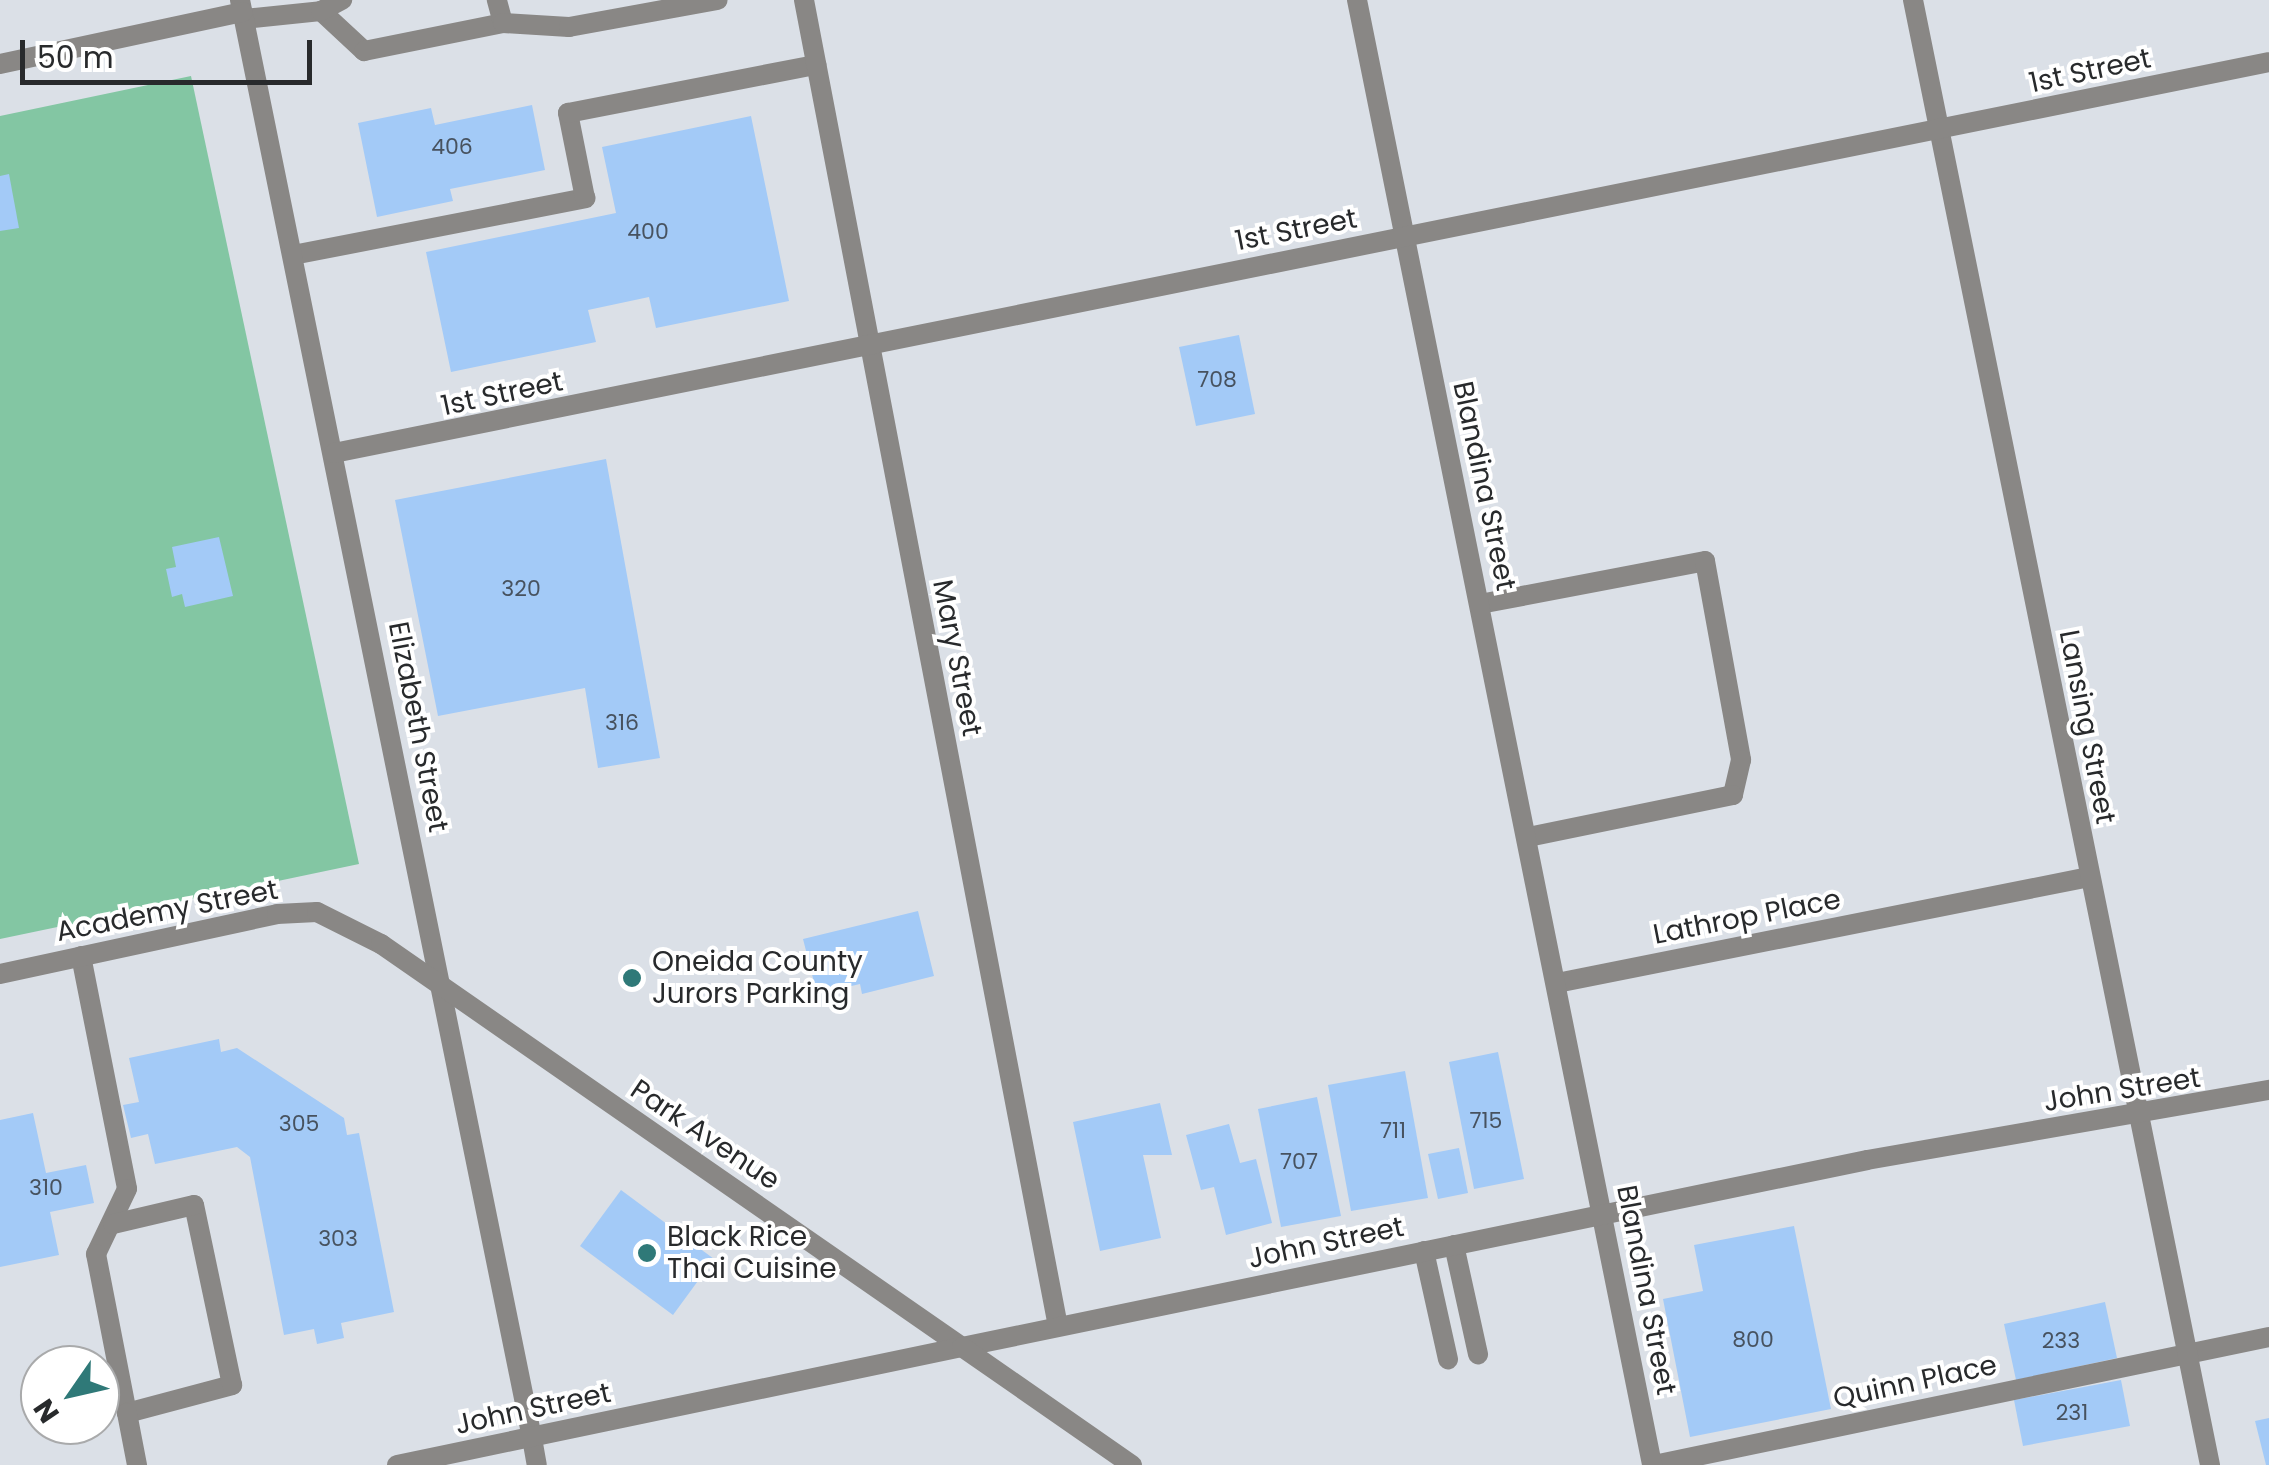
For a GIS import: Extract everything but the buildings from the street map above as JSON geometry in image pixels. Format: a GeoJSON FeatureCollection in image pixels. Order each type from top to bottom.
{"type":"FeatureCollection","features":[{"type":"Feature","properties":{"kind":"street"},"geometry":{"type":"LineString","coordinates":[[0,64],[242,10],[321,11],[342,0]]}},
{"type":"Feature","properties":{"kind":"street"},"geometry":{"type":"LineString","coordinates":[[496,0],[504,23]]}},
{"type":"Feature","properties":{"kind":"street"},"geometry":{"type":"LineString","coordinates":[[321,11],[364,51],[504,23],[569,27],[718,0]]}},
{"type":"Feature","properties":{"kind":"street","name":"Mary Street"},"geometry":{"type":"LineString","coordinates":[[804,0],[1058,1326]]}},
{"type":"Feature","properties":{"kind":"street","name":"Blandina Street"},"geometry":{"type":"LineString","coordinates":[[1356,0],[1653,1465]]}},
{"type":"Feature","properties":{"kind":"street","name":"Lansing Street"},"geometry":{"type":"LineString","coordinates":[[1913,0],[2210,1465]]}},
{"type":"Feature","properties":{"kind":"street","name":"Elizabeth Street"},"geometry":{"type":"LineString","coordinates":[[242,10],[537,1465]]}},
{"type":"Feature","properties":{"kind":"street","name":"1st Street"},"geometry":{"type":"LineString","coordinates":[[334,453],[2269,62]]}},
{"type":"Feature","properties":{"kind":"street"},"geometry":{"type":"LineString","coordinates":[[293,255],[585,198],[568,113],[816,65]]}},
{"type":"Feature","properties":{"kind":"street"},"geometry":{"type":"LineString","coordinates":[[1480,604],[1706,561],[1741,760],[1733,795],[1528,837]]}},
{"type":"Feature","properties":{"kind":"street","name":"Lathrop Place"},"geometry":{"type":"LineString","coordinates":[[1558,983],[2089,876]]}},
{"type":"Feature","properties":{"kind":"street","name":"Academy Street"},"geometry":{"type":"LineString","coordinates":[[0,974],[276,914],[317,912],[364,933],[443,989]]}},
{"type":"Feature","properties":{"kind":"street"},"geometry":{"type":"LineString","coordinates":[[81,956],[128,1189],[96,1254],[137,1465]]}},
{"type":"Feature","properties":{"kind":"street","name":"Park Avenue"},"geometry":{"type":"LineString","coordinates":[[443,989],[1132,1465]]}},
{"type":"Feature","properties":{"kind":"street","name":"John Street"},"geometry":{"type":"LineString","coordinates":[[397,1465],[1866,1160],[2269,1090]]}},
{"type":"Feature","properties":{"kind":"street"},"geometry":{"type":"LineString","coordinates":[[112,1224],[194,1205],[232,1385],[127,1413]]}},
{"type":"Feature","properties":{"kind":"street"},"geometry":{"type":"LineString","coordinates":[[1454,1245],[1478,1354]]}},
{"type":"Feature","properties":{"kind":"street"},"geometry":{"type":"LineString","coordinates":[[1424,1251],[1448,1359]]}},
{"type":"Feature","properties":{"kind":"street","name":"Quinn Place"},"geometry":{"type":"LineString","coordinates":[[1653,1465],[2269,1336]]}},
{"type":"Feature","properties":{"kind":"green space"},"geometry":{"type":"Polygon","coordinates":[[[191,76],[359,864],[0,939],[0,116],[191,76]]]}},
{"type":"Feature","properties":{"kind":"place","name":"Oneida County Jurors Parking"},"geometry":{"type":"Point","coordinates":[632,978]}},
{"type":"Feature","properties":{"kind":"place","name":"Black Rice Thai Cuisine"},"geometry":{"type":"Point","coordinates":[647,1253]}}]}
